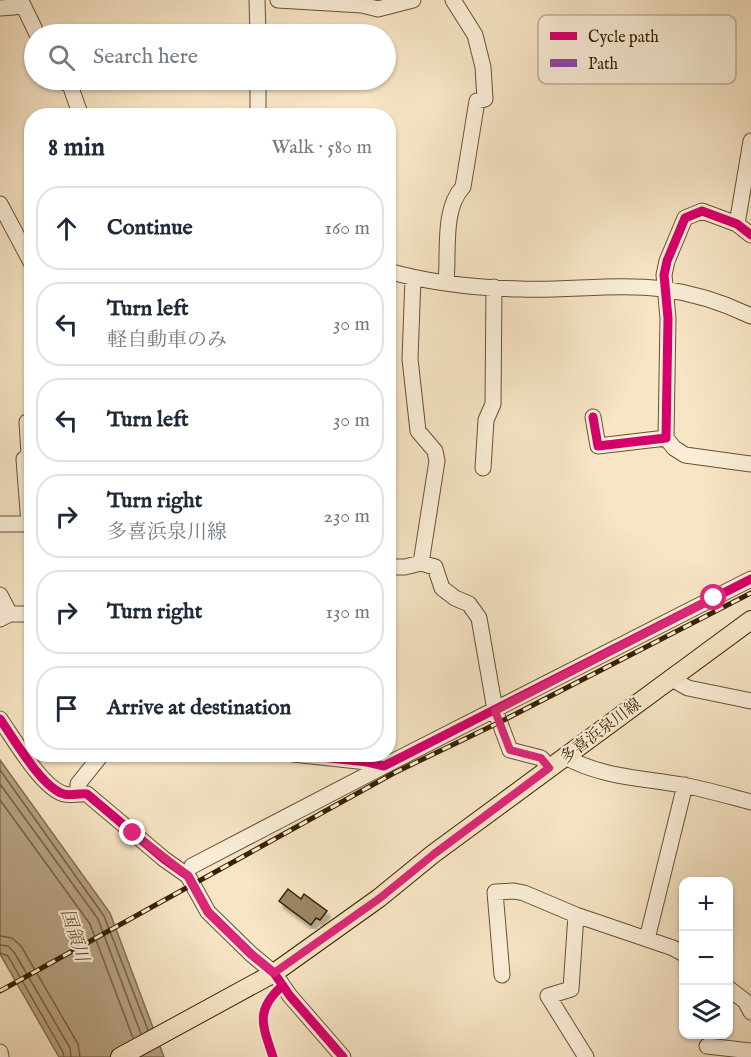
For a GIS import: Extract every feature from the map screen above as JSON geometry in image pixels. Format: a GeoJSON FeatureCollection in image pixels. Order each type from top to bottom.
{"type":"FeatureCollection","features":[{"type":"Feature","properties":{"kind":"main road","name":"多喜浜泉川線"},"geometry":{"type":"LineString","coordinates":[[120,1057],[274,973],[380,898],[434,854],[751,620]]}},
{"type":"Feature","properties":{"kind":"street"},"geometry":{"type":"LineString","coordinates":[[257,0],[258,24]]}},
{"type":"Feature","properties":{"kind":"street"},"geometry":{"type":"LineString","coordinates":[[278,0],[362,5],[378,9],[413,0]]}},
{"type":"Feature","properties":{"kind":"street"},"geometry":{"type":"LineString","coordinates":[[446,282],[449,212],[456,194],[463,187],[477,101],[485,99],[483,68],[475,35],[453,0]]}},
{"type":"Feature","properties":{"kind":"street"},"geometry":{"type":"LineString","coordinates":[[0,8],[23,5],[32,24]]}},
{"type":"Feature","properties":{"kind":"street"},"geometry":{"type":"LineString","coordinates":[[72,90],[78,108]]}},
{"type":"Feature","properties":{"kind":"street"},"geometry":{"type":"LineString","coordinates":[[258,90],[258,108]]}},
{"type":"Feature","properties":{"kind":"street"},"geometry":{"type":"LineString","coordinates":[[737,224],[751,141]]}},
{"type":"Feature","properties":{"kind":"street"},"geometry":{"type":"LineString","coordinates":[[0,204],[24,249]]}},
{"type":"Feature","properties":{"kind":"street"},"geometry":{"type":"LineString","coordinates":[[751,235],[737,224],[702,211],[685,218],[666,261],[664,275],[669,318],[666,438],[674,448],[686,455],[751,464]]}},
{"type":"Feature","properties":{"kind":"street"},"geometry":{"type":"LineString","coordinates":[[396,273],[413,278],[520,289],[664,289],[696,296],[751,316]]}},
{"type":"Feature","properties":{"kind":"street"},"geometry":{"type":"LineString","coordinates":[[413,278],[410,359],[418,431],[435,451],[437,461],[421,563]]}},
{"type":"Feature","properties":{"kind":"street"},"geometry":{"type":"LineString","coordinates":[[483,468],[486,420],[493,404],[494,287]]}},
{"type":"Feature","properties":{"kind":"street"},"geometry":{"type":"LineString","coordinates":[[593,417],[598,446],[666,438]]}},
{"type":"Feature","properties":{"kind":"street"},"geometry":{"type":"LineString","coordinates":[[0,524],[24,525]]}},
{"type":"Feature","properties":{"kind":"street"},"geometry":{"type":"LineString","coordinates":[[396,567],[421,563],[435,567],[442,588],[455,598],[469,604],[479,618],[495,711],[510,750],[636,778],[685,785],[751,802]]}},
{"type":"Feature","properties":{"kind":"street"},"geometry":{"type":"LineString","coordinates":[[396,760],[751,579]]}},
{"type":"Feature","properties":{"kind":"street"},"geometry":{"type":"LineString","coordinates":[[0,595],[5,616],[24,615]]}},
{"type":"Feature","properties":{"kind":"street"},"geometry":{"type":"LineString","coordinates":[[670,678],[688,688],[751,701]]}},
{"type":"Feature","properties":{"kind":"street"},"geometry":{"type":"LineString","coordinates":[[0,719],[24,752]]}},
{"type":"Feature","properties":{"kind":"street"},"geometry":{"type":"LineString","coordinates":[[31,762],[49,787],[66,795],[87,794],[164,859],[188,876],[208,912],[274,973],[290,996],[343,1057]]}},
{"type":"Feature","properties":{"kind":"street"},"geometry":{"type":"LineString","coordinates":[[78,793],[78,784],[96,762]]}},
{"type":"Feature","properties":{"kind":"street"},"geometry":{"type":"LineString","coordinates":[[367,762],[384,766]]}},
{"type":"Feature","properties":{"kind":"street"},"geometry":{"type":"LineString","coordinates":[[192,866],[392,762]]}},
{"type":"Feature","properties":{"kind":"street"},"geometry":{"type":"LineString","coordinates":[[647,939],[685,785]]}},
{"type":"Feature","properties":{"kind":"street"},"geometry":{"type":"LineString","coordinates":[[502,975],[495,892],[524,893],[576,915],[679,952]]}},
{"type":"Feature","properties":{"kind":"street"},"geometry":{"type":"LineString","coordinates":[[576,915],[571,989],[549,996],[586,1057]]}},
{"type":"Feature","properties":{"kind":"street"},"geometry":{"type":"LineString","coordinates":[[733,991],[745,1001],[751,1012]]}},
{"type":"Feature","properties":{"kind":"street"},"geometry":{"type":"LineString","coordinates":[[707,1046],[751,1051]]}},
{"type":"Feature","properties":{"kind":"street"},"geometry":{"type":"LineString","coordinates":[[0,1052],[1,1057]]}},
{"type":"Feature","properties":{"kind":"water","name":"国領川"},"geometry":{"type":"Polygon","coordinates":[[[0,760],[110,913],[164,1057],[59,1057],[0,954],[0,760]]]}},
{"type":"Feature","properties":{"kind":"building"},"geometry":{"type":"Polygon","coordinates":[[[288,889],[301,899],[304,894],[327,911],[320,920],[316,918],[311,925],[279,901],[288,889]]]}},
{"type":"Feature","properties":{"kind":"railway"},"geometry":{"type":"LineString","coordinates":[[0,991],[394,773],[500,722],[751,593]]}},
{"type":"Feature","properties":{"kind":"cycle path"},"geometry":{"type":"LineString","coordinates":[[593,417],[598,446],[666,438],[668,318],[664,275],[667,261],[685,218],[702,211],[737,224],[751,235]]}},
{"type":"Feature","properties":{"kind":"cycle path"},"geometry":{"type":"LineString","coordinates":[[396,760],[751,579]]}},
{"type":"Feature","properties":{"kind":"cycle path"},"geometry":{"type":"LineString","coordinates":[[0,719],[24,755]]}},
{"type":"Feature","properties":{"kind":"cycle path"},"geometry":{"type":"LineString","coordinates":[[29,762],[56,790],[69,795],[87,794],[164,859],[188,876],[208,912],[274,973],[290,996],[343,1057]]}},
{"type":"Feature","properties":{"kind":"cycle path"},"geometry":{"type":"LineString","coordinates":[[367,762],[384,766],[392,762]]}},
{"type":"Feature","properties":{"kind":"cycle path"},"geometry":{"type":"LineString","coordinates":[[273,1057],[264,1028],[264,1011],[267,1003],[282,986]]}},
{"type":"Feature","properties":{"kind":"route"},"geometry":{"type":"LineString","coordinates":[[133,833],[188,876],[208,912],[274,973],[380,898],[434,854],[549,768],[541,758],[510,750],[495,711],[714,598]]}}]}
